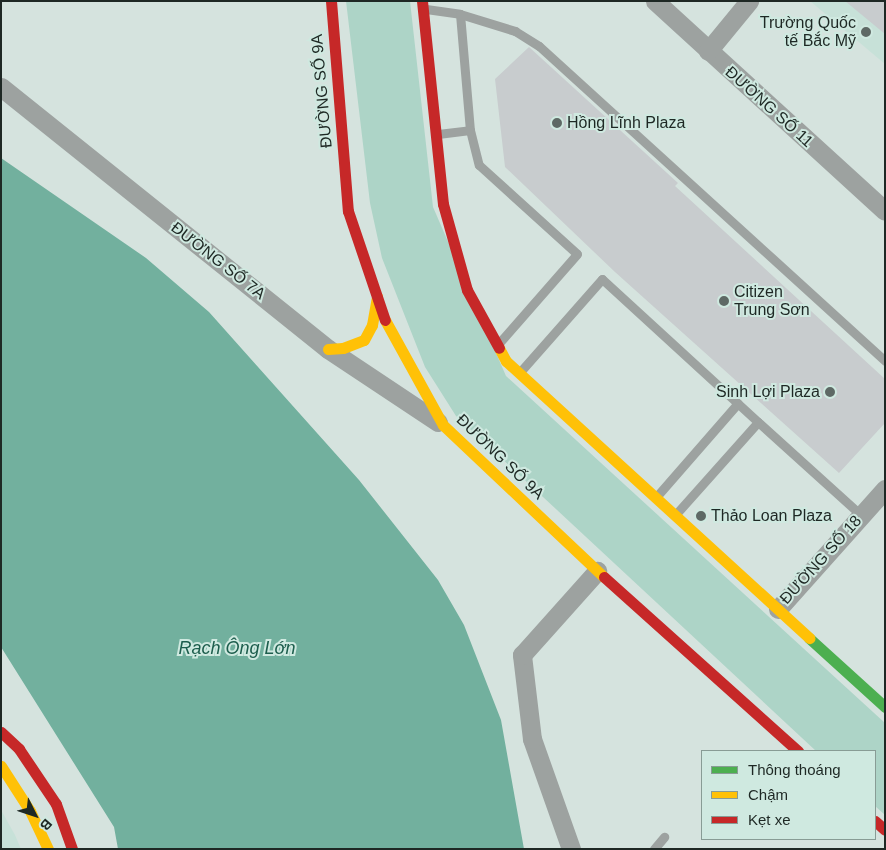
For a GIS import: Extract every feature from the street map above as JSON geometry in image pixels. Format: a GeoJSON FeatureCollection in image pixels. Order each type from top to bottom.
{"type":"FeatureCollection","features":[{"type":"Feature","properties":{"kind":"main road","name":"ĐƯỜNG SỐ 9A"},"geometry":{"type":"LineString","coordinates":[[331,1],[348,210],[388,328],[443,425],[597,571],[797,750]]}},
{"type":"Feature","properties":{"kind":"main road"},"geometry":{"type":"LineString","coordinates":[[422,5],[443,204],[467,290],[496,346],[519,373],[674,517],[885,707]]}},
{"type":"Feature","properties":{"kind":"main road"},"geometry":{"type":"LineString","coordinates":[[328,349],[343,348],[364,340],[372,325],[377,296]]}},
{"type":"Feature","properties":{"kind":"main road"},"geometry":{"type":"LineString","coordinates":[[1,732],[19,749],[56,804],[72,849]]}},
{"type":"Feature","properties":{"kind":"main road"},"geometry":{"type":"LineString","coordinates":[[1,766],[30,811],[48,849]]}},
{"type":"Feature","properties":{"kind":"street","name":"ĐƯỜNG SỐ 11"},"geometry":{"type":"LineString","coordinates":[[655,1],[885,212]]}},
{"type":"Feature","properties":{"kind":"street"},"geometry":{"type":"LineString","coordinates":[[708,51],[749,1]]}},
{"type":"Feature","properties":{"kind":"street","name":"ĐƯỜNG SỐ 7A"},"geometry":{"type":"LineString","coordinates":[[1,87],[328,349],[443,425]]}},
{"type":"Feature","properties":{"kind":"street","name":"ĐƯỜNG SỐ 18"},"geometry":{"type":"LineString","coordinates":[[778,609],[885,489]]}},
{"type":"Feature","properties":{"kind":"street"},"geometry":{"type":"LineString","coordinates":[[571,849],[532,739],[522,655],[597,571]]}},
{"type":"Feature","properties":{"kind":"lane"},"geometry":{"type":"LineString","coordinates":[[422,5],[460,14],[515,32],[539,46],[885,361]]}},
{"type":"Feature","properties":{"kind":"lane"},"geometry":{"type":"LineString","coordinates":[[460,14],[470,130],[479,166],[577,254],[496,346]]}},
{"type":"Feature","properties":{"kind":"lane"},"geometry":{"type":"LineString","coordinates":[[435,135],[470,130]]}},
{"type":"Feature","properties":{"kind":"lane"},"geometry":{"type":"LineString","coordinates":[[519,373],[602,279],[861,515]]}},
{"type":"Feature","properties":{"kind":"lane"},"geometry":{"type":"LineString","coordinates":[[655,498],[738,403]]}},
{"type":"Feature","properties":{"kind":"lane"},"geometry":{"type":"LineString","coordinates":[[674,517],[758,422]]}},
{"type":"Feature","properties":{"kind":"lane"},"geometry":{"type":"LineString","coordinates":[[654,849],[664,837]]}},
{"type":"Feature","properties":{"kind":"shaded area"},"geometry":{"type":"Polygon","coordinates":[[[346,1],[410,1],[433,207],[506,376],[885,723],[885,815],[876,807],[876,750],[815,750],[456,416],[425,367],[382,258],[370,203],[346,1]]]}},
{"type":"Feature","properties":{"kind":"shaded area","name":"Trường Quốc tế Bắc Mỹ"},"geometry":{"type":"Polygon","coordinates":[[[810,1],[885,1],[885,64],[810,1]]]}},
{"type":"Feature","properties":{"kind":"shaded area"},"geometry":{"type":"Polygon","coordinates":[[[1,810],[15,835],[21,849],[1,849],[1,810]]]}},
{"type":"Feature","properties":{"kind":"water","name":"Rạch Ông Lớn"},"geometry":{"type":"Polygon","coordinates":[[[1,158],[146,258],[209,312],[359,480],[438,580],[464,625],[501,720],[524,849],[118,849],[114,827],[1,647],[1,158]]]}},
{"type":"Feature","properties":{"kind":"building"},"geometry":{"type":"Polygon","coordinates":[[[845,1],[885,1],[885,34],[845,1]]]}},
{"type":"Feature","properties":{"kind":"building"},"geometry":{"type":"Polygon","coordinates":[[[529,47],[678,183],[675,186],[885,379],[885,423],[839,473],[615,272],[505,167],[495,79],[529,47]]]}},
{"type":"Feature","properties":{"kind":"traffic: fast"},"geometry":{"type":"LineString","coordinates":[[809,638],[885,707]]}},
{"type":"Feature","properties":{"kind":"traffic: slow"},"geometry":{"type":"LineString","coordinates":[[328,349],[343,348],[364,340],[372,325],[377,296]]}},
{"type":"Feature","properties":{"kind":"traffic: slow"},"geometry":{"type":"LineString","coordinates":[[385,320],[443,425],[604,577]]}},
{"type":"Feature","properties":{"kind":"traffic: slow"},"geometry":{"type":"LineString","coordinates":[[499,348],[506,361],[809,638]]}},
{"type":"Feature","properties":{"kind":"traffic: slow"},"geometry":{"type":"LineString","coordinates":[[1,766],[30,811],[48,849]]}},
{"type":"Feature","properties":{"kind":"traffic: jam"},"geometry":{"type":"LineString","coordinates":[[331,1],[348,211],[385,320]]}},
{"type":"Feature","properties":{"kind":"traffic: jam"},"geometry":{"type":"LineString","coordinates":[[422,1],[443,204],[467,290],[499,348]]}},
{"type":"Feature","properties":{"kind":"traffic: jam"},"geometry":{"type":"LineString","coordinates":[[604,577],[797,750]]}},
{"type":"Feature","properties":{"kind":"traffic: jam"},"geometry":{"type":"LineString","coordinates":[[1,732],[19,749],[56,804],[72,849]]}},
{"type":"Feature","properties":{"kind":"traffic: jam"},"geometry":{"type":"LineString","coordinates":[[876,822],[885,830]]}},
{"type":"Feature","properties":{"kind":"place","name":"Trường Quốc tế Bắc Mỹ"},"geometry":{"type":"Point","coordinates":[866,32]}},
{"type":"Feature","properties":{"kind":"place","name":"Hồng Lĩnh Plaza"},"geometry":{"type":"Point","coordinates":[557,123]}},
{"type":"Feature","properties":{"kind":"place","name":"Citizen Trung Sơn"},"geometry":{"type":"Point","coordinates":[724,301]}},
{"type":"Feature","properties":{"kind":"place","name":"Sinh Lợi Plaza"},"geometry":{"type":"Point","coordinates":[830,392]}},
{"type":"Feature","properties":{"kind":"place","name":"Thảo Loan Plaza"},"geometry":{"type":"Point","coordinates":[701,516]}}]}
